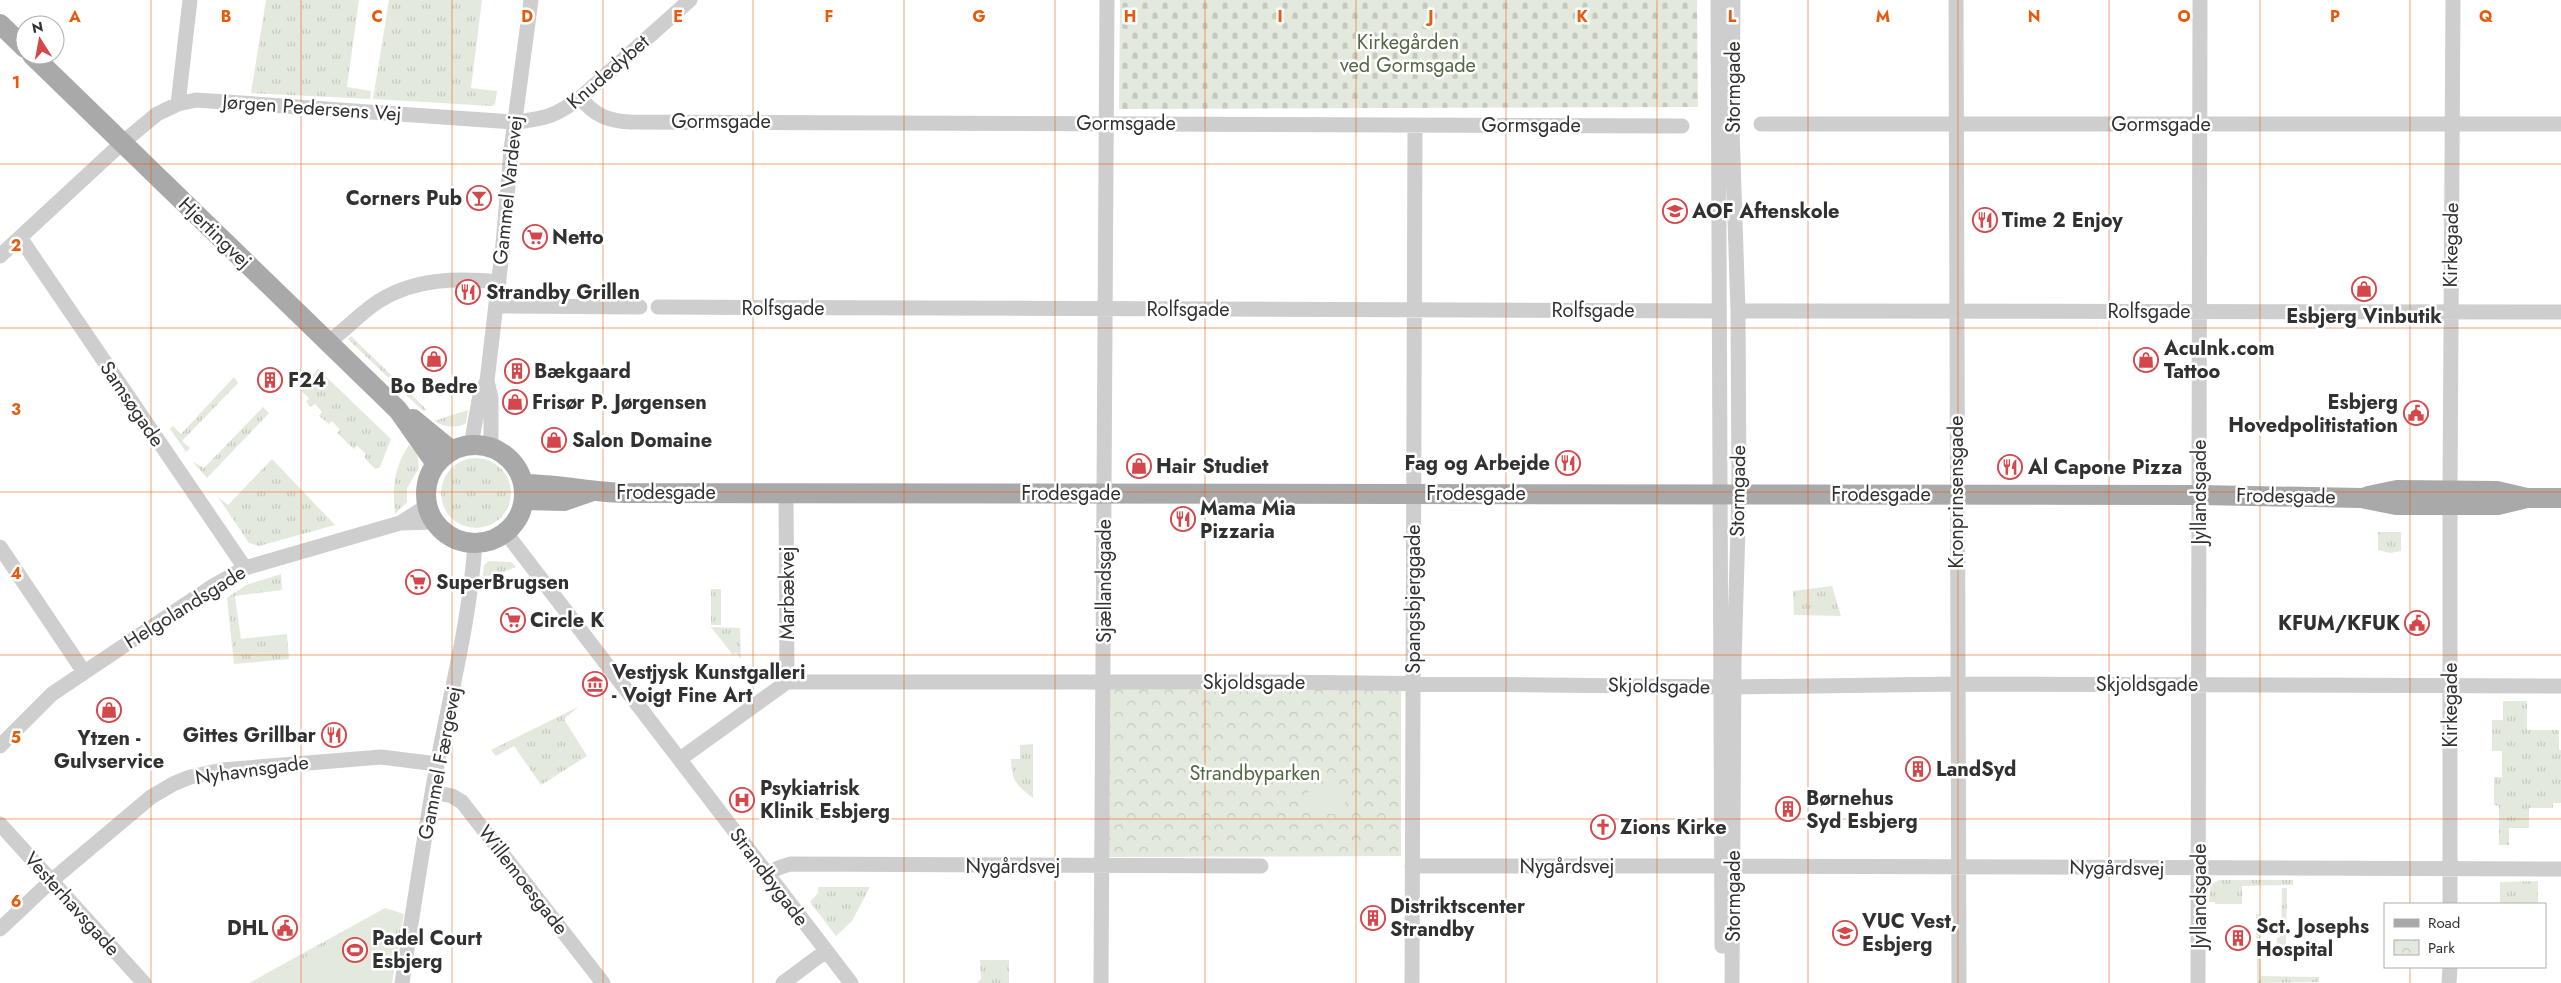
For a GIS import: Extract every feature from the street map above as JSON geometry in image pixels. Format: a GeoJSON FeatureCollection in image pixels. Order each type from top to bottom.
{"type":"FeatureCollection","features":[{"type":"Feature","properties":{"kind":"main road"},"geometry":{"type":"LineString","coordinates":[[0,24],[15,38]]}},
{"type":"Feature","properties":{"kind":"main road","name":"Hjertingvej"},"geometry":{"type":"LineString","coordinates":[[42,65],[398,410],[436,464]]}},
{"type":"Feature","properties":{"kind":"main road","name":"Hjertingvej"},"geometry":{"type":"LineString","coordinates":[[398,410],[462,448]]}},
{"type":"Feature","properties":{"kind":"main road"},"geometry":{"type":"LineString","coordinates":[[490,447],[503,453],[513,462],[524,492],[521,513],[506,533],[497,539],[475,544],[452,537],[431,514],[426,487],[436,464],[462,448],[490,447]]}},
{"type":"Feature","properties":{"kind":"main road","name":"Frodesgade"},"geometry":{"type":"LineString","coordinates":[[524,492],[564,500],[590,492],[2200,495],[2361,498],[2396,505],[2450,498],[2498,505],[2527,498],[2561,498]]}},
{"type":"Feature","properties":{"kind":"street"},"geometry":{"type":"LineString","coordinates":[[178,104],[190,0]]}},
{"type":"Feature","properties":{"kind":"street","name":"Gammel Vardevej"},"geometry":{"type":"LineString","coordinates":[[462,448],[480,395],[487,381],[499,282],[514,122],[531,0]]}},
{"type":"Feature","properties":{"kind":"street","name":"Knudedybet"},"geometry":{"type":"LineString","coordinates":[[514,122],[550,117],[561,112],[580,98],[690,0]]}},
{"type":"Feature","properties":{"kind":"street","name":"Sjællandsgade"},"geometry":{"type":"LineString","coordinates":[[1101,983],[1107,0]]}},
{"type":"Feature","properties":{"kind":"street","name":"Stormgade"},"geometry":{"type":"LineString","coordinates":[[1718,0],[1718,310],[1730,493]]}},
{"type":"Feature","properties":{"kind":"street","name":"Stormgade"},"geometry":{"type":"LineString","coordinates":[[1732,983],[1728,866],[1727,687],[1730,493],[1738,311],[1732,129],[1733,0]]}},
{"type":"Feature","properties":{"kind":"street","name":"Kronprinsensgade"},"geometry":{"type":"LineString","coordinates":[[1956,0],[1958,983]]}},
{"type":"Feature","properties":{"kind":"street","name":"Jyllandsgade"},"geometry":{"type":"LineString","coordinates":[[2198,983],[2200,869],[2198,684],[2201,311],[2200,0]]}},
{"type":"Feature","properties":{"kind":"street","name":"Kirkegade"},"geometry":{"type":"LineString","coordinates":[[2450,903],[2450,312],[2453,0]]}},
{"type":"Feature","properties":{"kind":"street","name":"Gormsgade"},"geometry":{"type":"LineString","coordinates":[[580,98],[598,116],[630,122],[1106,122],[1682,126]]}},
{"type":"Feature","properties":{"kind":"street","name":"Jørgen Pedersens Vej"},"geometry":{"type":"LineString","coordinates":[[0,256],[122,143],[156,114],[178,104],[196,100],[514,122]]}},
{"type":"Feature","properties":{"kind":"street","name":"Gormsgade"},"geometry":{"type":"LineString","coordinates":[[1761,124],[2561,124]]}},
{"type":"Feature","properties":{"kind":"street","name":"Spangsbjerggade"},"geometry":{"type":"LineString","coordinates":[[1412,983],[1415,125]]}},
{"type":"Feature","properties":{"kind":"street","name":"Samsøgade"},"geometry":{"type":"LineString","coordinates":[[20,238],[245,568]]}},
{"type":"Feature","properties":{"kind":"street"},"geometry":{"type":"LineString","coordinates":[[328,342],[380,300],[408,287],[446,280],[499,282]]}},
{"type":"Feature","properties":{"kind":"street"},"geometry":{"type":"LineString","coordinates":[[496,306],[640,307]]}},
{"type":"Feature","properties":{"kind":"street","name":"Rolfsgade"},"geometry":{"type":"LineString","coordinates":[[658,307],[1718,310]]}},
{"type":"Feature","properties":{"kind":"street","name":"Rolfsgade"},"geometry":{"type":"LineString","coordinates":[[1738,311],[2561,312]]}},
{"type":"Feature","properties":{"kind":"street","name":"Gammel Vardevej"},"geometry":{"type":"LineString","coordinates":[[487,381],[491,398],[490,447]]}},
{"type":"Feature","properties":{"kind":"street","name":"Marbækvej"},"geometry":{"type":"LineString","coordinates":[[786,492],[787,682]]}},
{"type":"Feature","properties":{"kind":"street","name":"Helgolandsgade"},"geometry":{"type":"LineString","coordinates":[[0,746],[52,694],[213,586],[245,568],[431,514]]}},
{"type":"Feature","properties":{"kind":"street","name":"Strandbygade"},"geometry":{"type":"LineString","coordinates":[[506,533],[851,983]]}},
{"type":"Feature","properties":{"kind":"street","name":"Gammel Færgevej"},"geometry":{"type":"LineString","coordinates":[[402,983],[437,764],[457,674],[472,582],[475,544]]}},
{"type":"Feature","properties":{"kind":"street"},"geometry":{"type":"LineString","coordinates":[[0,547],[84,672]]}},
{"type":"Feature","properties":{"kind":"street"},"geometry":{"type":"LineString","coordinates":[[680,759],[787,682]]}},
{"type":"Feature","properties":{"kind":"street","name":"Skjoldsgade"},"geometry":{"type":"LineString","coordinates":[[787,682],[1413,683],[1727,687],[1956,684],[2561,686]]}},
{"type":"Feature","properties":{"kind":"street","name":"Nyhavnsgade"},"geometry":{"type":"LineString","coordinates":[[0,929],[51,881],[151,797],[173,784],[197,775],[222,770],[373,757],[405,758],[437,764]]}},
{"type":"Feature","properties":{"kind":"street","name":"Willemoesgade"},"geometry":{"type":"LineString","coordinates":[[433,792],[452,796],[462,802],[603,983]]}},
{"type":"Feature","properties":{"kind":"street","name":"Vesterhavsgade"},"geometry":{"type":"LineString","coordinates":[[0,824],[144,983]]}},
{"type":"Feature","properties":{"kind":"street","name":"Nygårdsvej"},"geometry":{"type":"LineString","coordinates":[[767,875],[778,868],[790,864],[1261,866]]}},
{"type":"Feature","properties":{"kind":"street","name":"Nygårdsvej"},"geometry":{"type":"LineString","coordinates":[[1412,866],[1959,865],[2200,869],[2561,869]]}},
{"type":"Feature","properties":{"kind":"street","name":"Stormgade"},"geometry":{"type":"LineString","coordinates":[[1723,983],[1728,866]]}},
{"type":"Feature","properties":{"kind":"street"},"geometry":{"type":"LineString","coordinates":[[783,983],[826,951]]}},
{"type":"Feature","properties":{"kind":"street"},"geometry":{"type":"LineString","coordinates":[[2450,968],[2450,983]]}},
{"type":"Feature","properties":{"kind":"green space"},"geometry":{"type":"Polygon","coordinates":[[[266,0],[359,0],[347,87],[371,91],[370,99],[251,93],[266,0]]]}},
{"type":"Feature","properties":{"kind":"green space"},"geometry":{"type":"Polygon","coordinates":[[[389,0],[482,0],[471,88],[497,91],[495,104],[492,106],[373,99],[389,0]]]}},
{"type":"Feature","properties":{"kind":"green space","name":"Kirkegården ved Gormsgade"},"geometry":{"type":"Polygon","coordinates":[[[1120,0],[1697,0],[1698,107],[1119,109],[1120,0]]]}},
{"type":"Feature","properties":{"kind":"green space"},"geometry":{"type":"Polygon","coordinates":[[[351,336],[427,410],[423,411],[348,339],[351,336]]]}},
{"type":"Feature","properties":{"kind":"green space"},"geometry":{"type":"Polygon","coordinates":[[[318,369],[391,439],[380,467],[375,469],[364,457],[366,454],[357,446],[354,449],[337,433],[340,430],[332,421],[329,424],[319,416],[322,412],[315,404],[311,407],[306,402],[309,398],[300,390],[318,369]]]}},
{"type":"Feature","properties":{"kind":"green space"},"geometry":{"type":"Polygon","coordinates":[[[234,377],[238,383],[182,441],[190,448],[186,452],[170,429],[173,426],[181,434],[234,377]]]}},
{"type":"Feature","properties":{"kind":"green space"},"geometry":{"type":"Polygon","coordinates":[[[263,407],[269,413],[207,478],[193,462],[204,468],[263,407]]]}},
{"type":"Feature","properties":{"kind":"green space"},"geometry":{"type":"Polygon","coordinates":[[[468,410],[466,423],[462,425],[450,427],[434,421],[468,410]]]}},
{"type":"Feature","properties":{"kind":"green space"},"geometry":{"type":"Polygon","coordinates":[[[409,445],[417,453],[419,468],[407,488],[407,502],[395,514],[395,478],[400,461],[409,445]]]}},
{"type":"Feature","properties":{"kind":"green space"},"geometry":{"type":"Polygon","coordinates":[[[476,458],[489,461],[501,468],[508,480],[511,493],[508,506],[501,518],[489,525],[476,528],[463,525],[451,518],[444,506],[441,493],[444,480],[451,468],[463,461],[476,458]]]}},
{"type":"Feature","properties":{"kind":"green space"},"geometry":{"type":"Polygon","coordinates":[[[272,459],[335,525],[259,546],[249,543],[218,497],[228,505],[272,459]]]}},
{"type":"Feature","properties":{"kind":"green space"},"geometry":{"type":"Polygon","coordinates":[[[2378,532],[2401,532],[2401,551],[2390,553],[2378,550],[2378,532]]]}},
{"type":"Feature","properties":{"kind":"green space"},"geometry":{"type":"Polygon","coordinates":[[[489,561],[511,562],[516,567],[497,575],[483,576],[484,565],[489,561]]]}},
{"type":"Feature","properties":{"kind":"green space"},"geometry":{"type":"Polygon","coordinates":[[[281,574],[282,590],[235,596],[241,639],[287,634],[289,659],[234,664],[227,598],[246,585],[281,574]]]}},
{"type":"Feature","properties":{"kind":"green space"},"geometry":{"type":"Polygon","coordinates":[[[1832,586],[1841,616],[1794,615],[1793,591],[1832,586]]]}},
{"type":"Feature","properties":{"kind":"green space"},"geometry":{"type":"Polygon","coordinates":[[[711,589],[721,589],[721,625],[711,625],[711,589]]]}},
{"type":"Feature","properties":{"kind":"green space"},"geometry":{"type":"Polygon","coordinates":[[[711,627],[740,628],[741,659],[736,653],[733,655],[711,627]]]}},
{"type":"Feature","properties":{"kind":"green space","name":"Strandbyparken"},"geometry":{"type":"Polygon","coordinates":[[[1110,689],[1401,690],[1401,856],[1109,857],[1110,689]]]}},
{"type":"Feature","properties":{"kind":"green space"},"geometry":{"type":"Polygon","coordinates":[[[2503,701],[2527,701],[2527,730],[2559,730],[2559,750],[2561,750],[2561,803],[2553,803],[2553,808],[2529,808],[2529,828],[2509,828],[2509,845],[2499,845],[2499,806],[2494,805],[2494,777],[2502,777],[2502,751],[2492,751],[2492,720],[2503,720],[2503,701]]]}},
{"type":"Feature","properties":{"kind":"green space"},"geometry":{"type":"Polygon","coordinates":[[[578,707],[564,719],[587,756],[541,785],[514,746],[496,756],[491,750],[578,707]]]}},
{"type":"Feature","properties":{"kind":"green space"},"geometry":{"type":"Polygon","coordinates":[[[1033,744],[1033,798],[1016,782],[1012,773],[1011,759],[1020,759],[1020,745],[1033,744]]]}},
{"type":"Feature","properties":{"kind":"green space"},"geometry":{"type":"Polygon","coordinates":[[[1345,785],[1345,814],[1309,814],[1308,786],[1345,785]]]}},
{"type":"Feature","properties":{"kind":"green space"},"geometry":{"type":"Polygon","coordinates":[[[2219,880],[2293,880],[2293,885],[2242,886],[2242,904],[2215,904],[2215,902],[2209,902],[2210,885],[2219,880]]]}},
{"type":"Feature","properties":{"kind":"green space"},"geometry":{"type":"Polygon","coordinates":[[[2538,881],[2538,903],[2500,903],[2500,882],[2538,881]]]}},
{"type":"Feature","properties":{"kind":"green space"},"geometry":{"type":"Polygon","coordinates":[[[818,887],[870,887],[852,921],[836,936],[810,902],[818,893],[818,887]]]}},
{"type":"Feature","properties":{"kind":"green space"},"geometry":{"type":"Polygon","coordinates":[[[2282,888],[2287,888],[2286,948],[2297,949],[2296,951],[2276,950],[2277,938],[2281,936],[2282,888]]]}},
{"type":"Feature","properties":{"kind":"green space","name":"Padel Court Esbjerg"},"geometry":{"type":"Polygon","coordinates":[[[385,908],[404,914],[392,983],[249,983],[385,908]]]}},
{"type":"Feature","properties":{"kind":"green space","name":"Padel Court Esbjerg"},"geometry":{"type":"Polygon","coordinates":[[[375,914],[398,920],[387,983],[264,983],[375,914]]]}},
{"type":"Feature","properties":{"kind":"green space"},"geometry":{"type":"Polygon","coordinates":[[[2256,914],[2260,915],[2261,976],[2319,977],[2319,982],[2257,983],[2256,914]]]}},
{"type":"Feature","properties":{"kind":"green space"},"geometry":{"type":"Polygon","coordinates":[[[980,960],[1009,960],[1009,983],[977,983],[981,979],[980,960]]]}},
{"type":"Feature","properties":{"kind":"place","name":"Corners Pub"},"geometry":{"type":"Point","coordinates":[479,198]}},
{"type":"Feature","properties":{"kind":"place","name":"AOF Aftenskole"},"geometry":{"type":"Point","coordinates":[1675,211]}},
{"type":"Feature","properties":{"kind":"place","name":"Time 2 Enjoy"},"geometry":{"type":"Point","coordinates":[1985,220]}},
{"type":"Feature","properties":{"kind":"place","name":"Netto"},"geometry":{"type":"Point","coordinates":[535,237]}},
{"type":"Feature","properties":{"kind":"place","name":"Esbjerg Vinbutik"},"geometry":{"type":"Point","coordinates":[2364,289]}},
{"type":"Feature","properties":{"kind":"place","name":"Strandby Grillen"},"geometry":{"type":"Point","coordinates":[468,292]}},
{"type":"Feature","properties":{"kind":"place","name":"Bo Bedre"},"geometry":{"type":"Point","coordinates":[434,359]}},
{"type":"Feature","properties":{"kind":"place","name":"AcuInk.com Tattoo"},"geometry":{"type":"Point","coordinates":[2146,360]}},
{"type":"Feature","properties":{"kind":"place","name":"Bækgaard"},"geometry":{"type":"Point","coordinates":[517,371]}},
{"type":"Feature","properties":{"kind":"place","name":"F24"},"geometry":{"type":"Point","coordinates":[270,380]}},
{"type":"Feature","properties":{"kind":"place","name":"Frisør P. Jørgensen"},"geometry":{"type":"Point","coordinates":[515,402]}},
{"type":"Feature","properties":{"kind":"place","name":"Esbjerg Hovedpolitistation"},"geometry":{"type":"Point","coordinates":[2416,413]}},
{"type":"Feature","properties":{"kind":"place","name":"Salon Domaine"},"geometry":{"type":"Point","coordinates":[554,440]}},
{"type":"Feature","properties":{"kind":"place","name":"Fag og Arbejde"},"geometry":{"type":"Point","coordinates":[1568,463]}},
{"type":"Feature","properties":{"kind":"place","name":"Hair Studiet"},"geometry":{"type":"Point","coordinates":[1139,466]}},
{"type":"Feature","properties":{"kind":"place","name":"Al Capone Pizza"},"geometry":{"type":"Point","coordinates":[2010,467]}},
{"type":"Feature","properties":{"kind":"place","name":"Mama Mia Pizzaria"},"geometry":{"type":"Point","coordinates":[1183,519]}},
{"type":"Feature","properties":{"kind":"place","name":"SuperBrugsen"},"geometry":{"type":"Point","coordinates":[418,582]}},
{"type":"Feature","properties":{"kind":"place","name":"Circle K"},"geometry":{"type":"Point","coordinates":[513,620]}},
{"type":"Feature","properties":{"kind":"place","name":"KFUM/KFUK"},"geometry":{"type":"Point","coordinates":[2417,623]}},
{"type":"Feature","properties":{"kind":"place","name":"Vestjysk Kunstgalleri - Voigt Fine Art"},"geometry":{"type":"Point","coordinates":[595,684]}},
{"type":"Feature","properties":{"kind":"place","name":"Ytzen - Gulvservice"},"geometry":{"type":"Point","coordinates":[109,710]}},
{"type":"Feature","properties":{"kind":"place","name":"Gittes Grillbar"},"geometry":{"type":"Point","coordinates":[334,735]}},
{"type":"Feature","properties":{"kind":"place","name":"LandSyd"},"geometry":{"type":"Point","coordinates":[1918,769]}},
{"type":"Feature","properties":{"kind":"place","name":"Psykiatrisk Klinik Esbjerg"},"geometry":{"type":"Point","coordinates":[742,800]}},
{"type":"Feature","properties":{"kind":"place","name":"Børnehus Syd Esbjerg"},"geometry":{"type":"Point","coordinates":[1788,809]}},
{"type":"Feature","properties":{"kind":"place","name":"Zions Kirke"},"geometry":{"type":"Point","coordinates":[1603,827]}},
{"type":"Feature","properties":{"kind":"place","name":"Distriktscenter Strandby"},"geometry":{"type":"Point","coordinates":[1373,918]}},
{"type":"Feature","properties":{"kind":"place","name":"DHL"},"geometry":{"type":"Point","coordinates":[285,928]}},
{"type":"Feature","properties":{"kind":"place","name":"VUC Vest, Esbjerg"},"geometry":{"type":"Point","coordinates":[1845,933]}},
{"type":"Feature","properties":{"kind":"place","name":"Sct. Josephs Hospital"},"geometry":{"type":"Point","coordinates":[2238,938]}},
{"type":"Feature","properties":{"kind":"place","name":"Padel Court Esbjerg"},"geometry":{"type":"Point","coordinates":[355,950]}}]}
